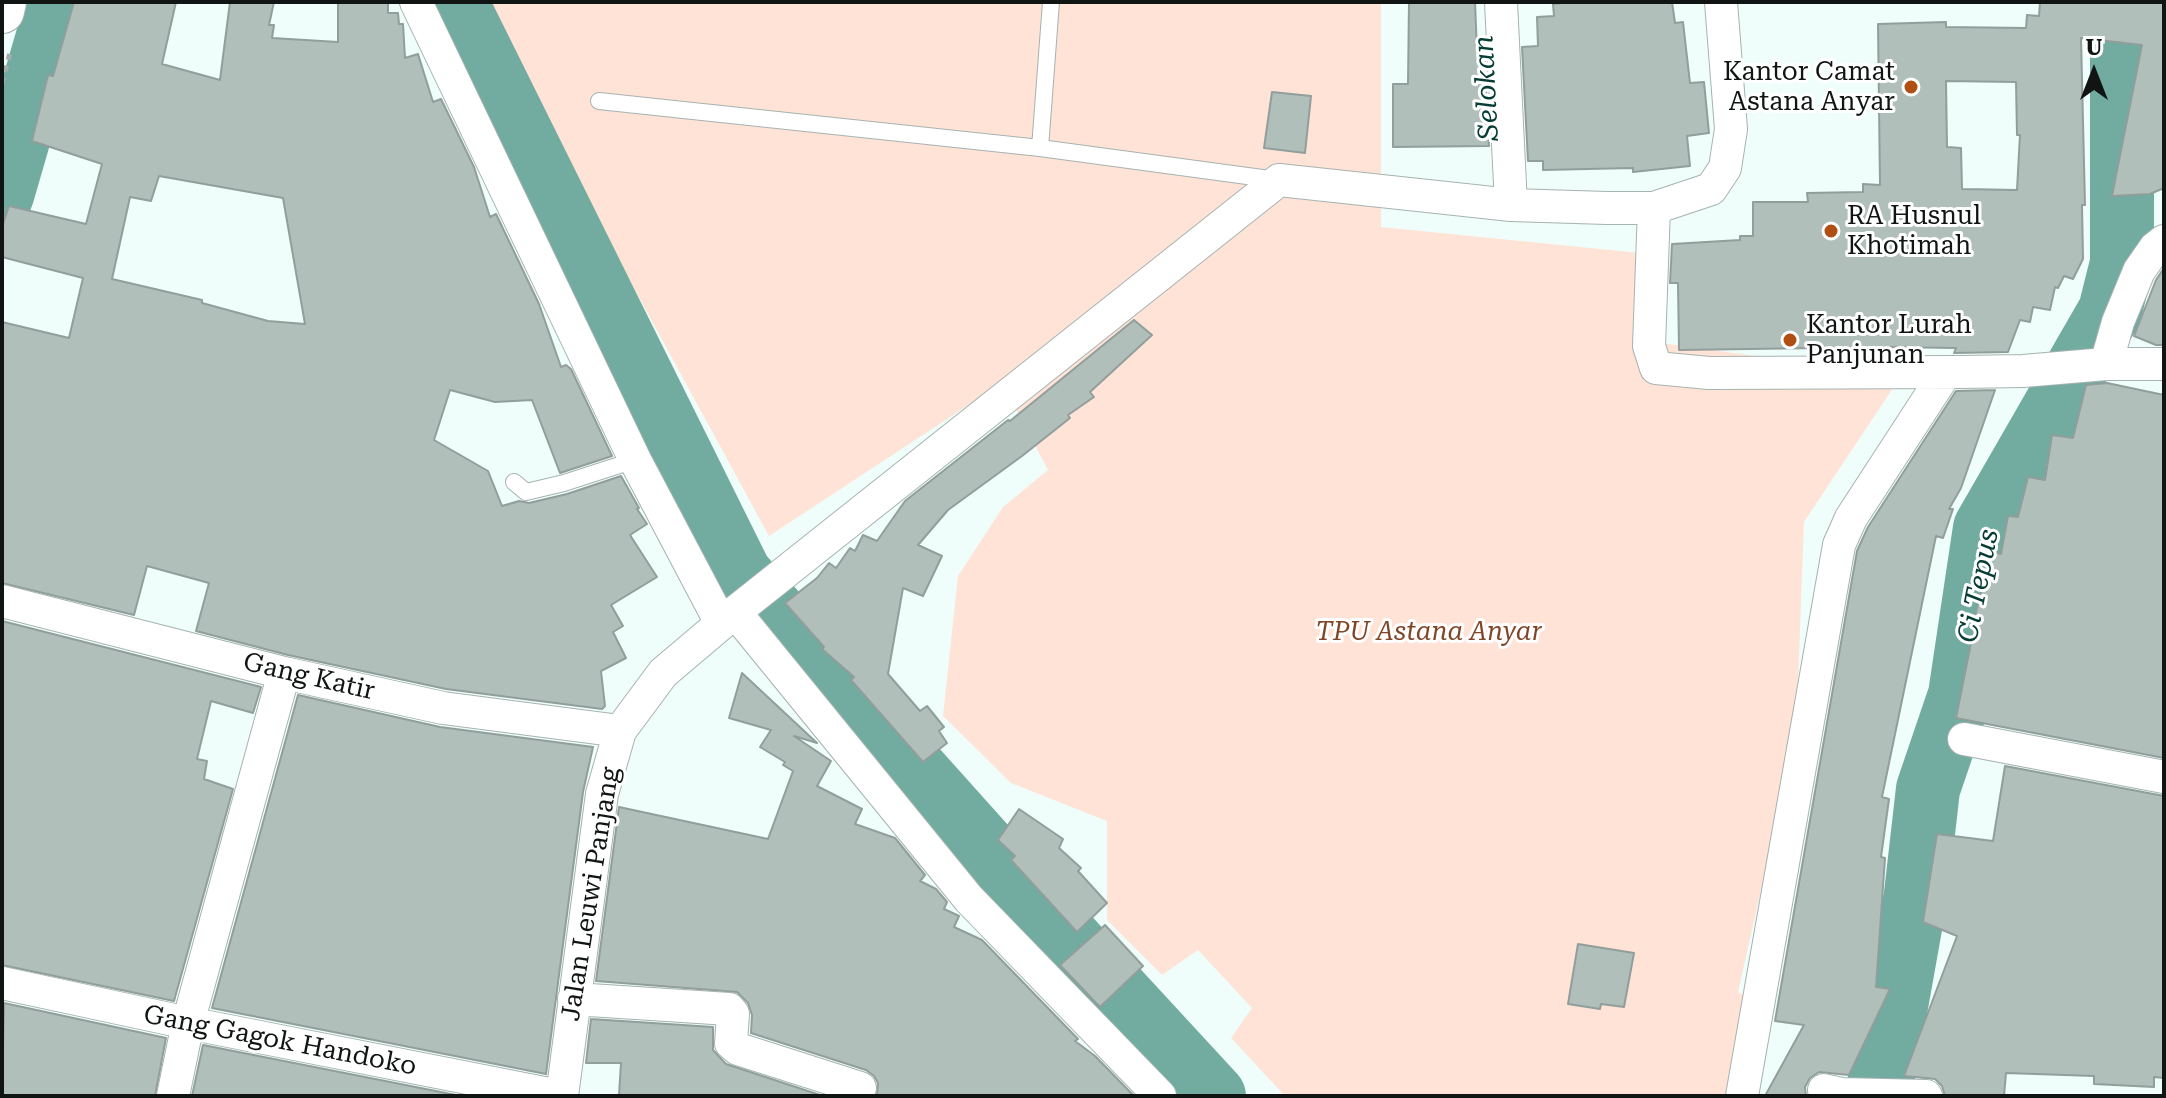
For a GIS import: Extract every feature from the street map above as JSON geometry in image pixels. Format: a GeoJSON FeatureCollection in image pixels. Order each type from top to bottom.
{"type":"FeatureCollection","features":[{"type":"Feature","properties":{"kind":"main road"},"geometry":{"type":"LineString","coordinates":[[2,11],[4,2]]}},
{"type":"Feature","properties":{"kind":"street"},"geometry":{"type":"LineString","coordinates":[[416,2],[635,460],[735,612],[969,899],[1160,1096]]}},
{"type":"Feature","properties":{"kind":"street"},"geometry":{"type":"LineString","coordinates":[[1501,2],[1511,205]]}},
{"type":"Feature","properties":{"kind":"street"},"geometry":{"type":"LineString","coordinates":[[1279,180],[1511,205],[1654,208],[1711,189],[1725,168],[1731,129],[1721,2]]}},
{"type":"Feature","properties":{"kind":"street","name":"Jalan Leuwi Panjang"},"geometry":{"type":"LineString","coordinates":[[560,1096],[602,794],[620,731],[663,673],[735,612],[1279,180]]}},
{"type":"Feature","properties":{"kind":"street"},"geometry":{"type":"LineString","coordinates":[[1654,208],[1649,346],[1656,368],[1709,373],[1946,372],[2023,371],[2109,359],[2164,364]]}},
{"type":"Feature","properties":{"kind":"street"},"geometry":{"type":"LineString","coordinates":[[2109,359],[2118,322],[2139,271],[2155,248],[2164,241]]}},
{"type":"Feature","properties":{"kind":"street"},"geometry":{"type":"LineString","coordinates":[[1742,1096],[1839,545],[1851,518],[1946,372]]}},
{"type":"Feature","properties":{"kind":"street","name":"Gang Katir"},"geometry":{"type":"LineString","coordinates":[[2,601],[284,673],[443,708],[620,731]]}},
{"type":"Feature","properties":{"kind":"street"},"geometry":{"type":"LineString","coordinates":[[173,1096],[188,1023],[284,673]]}},
{"type":"Feature","properties":{"kind":"street"},"geometry":{"type":"LineString","coordinates":[[1964,739],[2164,777]]}},
{"type":"Feature","properties":{"kind":"street","name":"Gang Gagok Handoko"},"geometry":{"type":"LineString","coordinates":[[2,983],[560,1096]]}},
{"type":"Feature","properties":{"kind":"street"},"geometry":{"type":"LineString","coordinates":[[574,999],[729,1009],[733,1014],[731,1043],[738,1049],[860,1088]]}},
{"type":"Feature","properties":{"kind":"street"},"geometry":{"type":"LineString","coordinates":[[1833,1092],[1926,1096]]}},
{"type":"Feature","properties":{"kind":"lane"},"geometry":{"type":"LineString","coordinates":[[1040,148],[1051,2]]}},
{"type":"Feature","properties":{"kind":"lane"},"geometry":{"type":"LineString","coordinates":[[599,101],[1040,148],[1279,180]]}},
{"type":"Feature","properties":{"kind":"lane"},"geometry":{"type":"LineString","coordinates":[[514,482],[526,492],[635,460]]}},
{"type":"Feature","properties":{"kind":"green space","name":"TPU Astana Anyar"},"geometry":{"type":"Polygon","coordinates":[[[478,2],[1381,2],[1381,227],[1660,255],[1661,343],[1901,376],[1804,522],[1791,870],[1764,876],[1738,992],[1761,1006],[1744,1096],[1285,1096],[1231,1038],[1252,1008],[1198,950],[1162,975],[1107,920],[1107,821],[1011,783],[943,716],[958,576],[1003,507],[1048,470],[1002,383],[769,536],[478,2]]]}},
{"type":"Feature","properties":{"kind":"building"},"geometry":{"type":"Polygon","coordinates":[[[74,2],[176,2],[162,64],[220,80],[230,2],[274,2],[269,25],[274,25],[272,38],[338,42],[338,2],[388,2],[388,13],[398,13],[399,24],[403,24],[405,58],[418,54],[433,102],[441,99],[474,167],[490,217],[496,214],[539,304],[561,367],[566,365],[571,369],[612,456],[560,473],[532,400],[495,402],[450,390],[434,440],[488,471],[502,506],[567,494],[621,476],[647,524],[630,535],[657,577],[611,605],[623,626],[613,632],[626,658],[601,671],[605,706],[602,709],[446,689],[288,655],[196,631],[209,583],[147,566],[134,615],[2,583],[2,322],[69,338],[83,278],[2,257],[2,227],[9,206],[86,224],[102,164],[32,141],[48,75],[53,76],[74,2]],[[159,176],[151,201],[130,197],[112,279],[202,300],[202,303],[268,321],[305,324],[283,198],[159,176]]]}},
{"type":"Feature","properties":{"kind":"building"},"geometry":{"type":"Polygon","coordinates":[[[1409,2],[1475,2],[1477,51],[1484,50],[1489,146],[1393,147],[1393,84],[1408,84],[1409,2]]]}},
{"type":"Feature","properties":{"kind":"building"},"geometry":{"type":"Polygon","coordinates":[[[1672,2],[1675,23],[1683,22],[1690,83],[1704,82],[1709,133],[1687,136],[1690,166],[1633,172],[1633,168],[1543,170],[1543,161],[1528,161],[1522,47],[1538,46],[1537,17],[1554,16],[1553,4],[1672,2]]]}},
{"type":"Feature","properties":{"kind":"building"},"geometry":{"type":"Polygon","coordinates":[[[2040,2],[2164,2],[2164,188],[2150,194],[2112,196],[2142,45],[2081,38],[2085,205],[2082,205],[2083,259],[2073,279],[2064,276],[2058,288],[2055,287],[2050,310],[2033,307],[2030,322],[2020,320],[2008,352],[1954,353],[1956,348],[1889,347],[1679,350],[1678,283],[1670,283],[1672,244],[1740,240],[1740,236],[1753,236],[1753,202],[1808,202],[1807,193],[1863,192],[1863,184],[1880,185],[1878,24],[1946,22],[1946,27],[2026,28],[2027,15],[2039,16],[2040,2]],[[1946,81],[1947,147],[1961,148],[1962,189],[2017,190],[2020,135],[2017,135],[2016,82],[1946,81]]]}},
{"type":"Feature","properties":{"kind":"building"},"geometry":{"type":"Polygon","coordinates":[[[1272,92],[1311,96],[1305,153],[1264,148],[1272,92]]]}},
{"type":"Feature","properties":{"kind":"building"},"geometry":{"type":"Polygon","coordinates":[[[2164,268],[2164,345],[2156,345],[2134,336],[2156,280],[2164,268]]]}},
{"type":"Feature","properties":{"kind":"building"},"geometry":{"type":"Polygon","coordinates":[[[1134,320],[1152,335],[1090,392],[1094,397],[1068,415],[1070,418],[1022,456],[948,510],[918,545],[942,556],[923,596],[903,588],[888,674],[920,711],[927,706],[944,727],[939,731],[947,743],[923,762],[851,680],[854,677],[822,649],[824,647],[785,603],[817,578],[829,563],[836,568],[850,548],[855,551],[863,535],[877,541],[905,501],[1134,320]]]}},
{"type":"Feature","properties":{"kind":"building"},"geometry":{"type":"Polygon","coordinates":[[[2107,383],[2164,395],[2164,758],[1956,718],[1972,628],[1991,551],[2001,554],[2008,516],[2018,517],[2028,477],[2045,480],[2052,435],[2073,438],[2086,385],[2107,383]]]}},
{"type":"Feature","properties":{"kind":"building"},"geometry":{"type":"Polygon","coordinates":[[[1995,390],[1961,488],[1949,509],[1953,509],[1943,538],[1936,536],[1882,797],[1889,799],[1881,857],[1885,858],[1876,987],[1890,989],[1849,1075],[1819,1072],[1810,1078],[1805,1087],[1806,1096],[1765,1096],[1804,1025],[1775,1021],[1857,551],[1868,527],[1956,391],[1995,390]]]}},
{"type":"Feature","properties":{"kind":"building"},"geometry":{"type":"Polygon","coordinates":[[[2,621],[261,687],[253,713],[211,701],[197,759],[207,761],[204,779],[233,789],[174,1001],[2,965],[2,621]]]}},
{"type":"Feature","properties":{"kind":"building"},"geometry":{"type":"Polygon","coordinates":[[[742,673],[817,743],[794,736],[831,761],[817,786],[862,809],[855,824],[895,838],[925,875],[920,881],[936,889],[947,902],[944,909],[959,916],[954,927],[982,940],[1078,1039],[1075,1041],[1095,1056],[1134,1096],[877,1096],[878,1083],[866,1070],[751,1033],[752,1015],[748,1003],[737,992],[596,981],[619,807],[768,839],[793,771],[783,765],[785,762],[760,747],[771,730],[729,718],[742,673]]]}},
{"type":"Feature","properties":{"kind":"building"},"geometry":{"type":"Polygon","coordinates":[[[298,695],[440,727],[593,747],[583,792],[546,1074],[212,1008],[298,695]]]}},
{"type":"Feature","properties":{"kind":"building"},"geometry":{"type":"Polygon","coordinates":[[[2005,766],[2164,796],[2164,1078],[2154,1077],[2154,1087],[2094,1084],[2094,1076],[2006,1073],[2004,1096],[1945,1096],[1942,1086],[1935,1079],[1904,1076],[1957,936],[1923,922],[1937,834],[1993,841],[2005,766]]]}},
{"type":"Feature","properties":{"kind":"building"},"geometry":{"type":"Polygon","coordinates":[[[1019,809],[1063,839],[1059,848],[1081,868],[1078,871],[1107,903],[1077,932],[1011,860],[1015,856],[998,840],[1019,809]]]}},
{"type":"Feature","properties":{"kind":"building"},"geometry":{"type":"Polygon","coordinates":[[[1105,925],[1143,966],[1100,1007],[1060,965],[1105,925]]]}},
{"type":"Feature","properties":{"kind":"building"},"geometry":{"type":"Polygon","coordinates":[[[1578,944],[1634,953],[1624,1007],[1601,1004],[1600,1009],[1568,1004],[1578,944]]]}},
{"type":"Feature","properties":{"kind":"building"},"geometry":{"type":"Polygon","coordinates":[[[4,1003],[166,1038],[155,1096],[2,1096],[4,1003]]]}},
{"type":"Feature","properties":{"kind":"building"},"geometry":{"type":"Polygon","coordinates":[[[591,1019],[713,1027],[713,1050],[726,1064],[823,1096],[619,1095],[621,1063],[586,1063],[591,1019]]]}},
{"type":"Feature","properties":{"kind":"building"},"geometry":{"type":"Polygon","coordinates":[[[203,1045],[461,1096],[192,1096],[203,1045]]]}},
{"type":"Feature","properties":{"kind":"waterway"},"geometry":{"type":"LineString","coordinates":[[2,195],[58,2]]}},
{"type":"Feature","properties":{"kind":"waterway"},"geometry":{"type":"LineString","coordinates":[[456,2],[740,574],[1214,1096]]}},
{"type":"Feature","properties":{"kind":"waterway","name":"Ci Tepus"},"geometry":{"type":"LineString","coordinates":[[1875,1096],[1885,1068],[1916,894],[1928,789],[1960,695],[1985,528],[2110,311],[2122,263],[2122,2]]}},
{"type":"Feature","properties":{"kind":"place","name":"Kantor Camat Astana Anyar"},"geometry":{"type":"Point","coordinates":[1911,87]}},
{"type":"Feature","properties":{"kind":"place","name":"RA Husnul Khotimah"},"geometry":{"type":"Point","coordinates":[1831,231]}},
{"type":"Feature","properties":{"kind":"place","name":"Kantor Lurah Panjunan"},"geometry":{"type":"Point","coordinates":[1790,340]}},
{"type":"Feature","properties":{"kind":"water label","name":"Selokan"},"geometry":{"type":"Point","coordinates":[1487,88]}}]}
